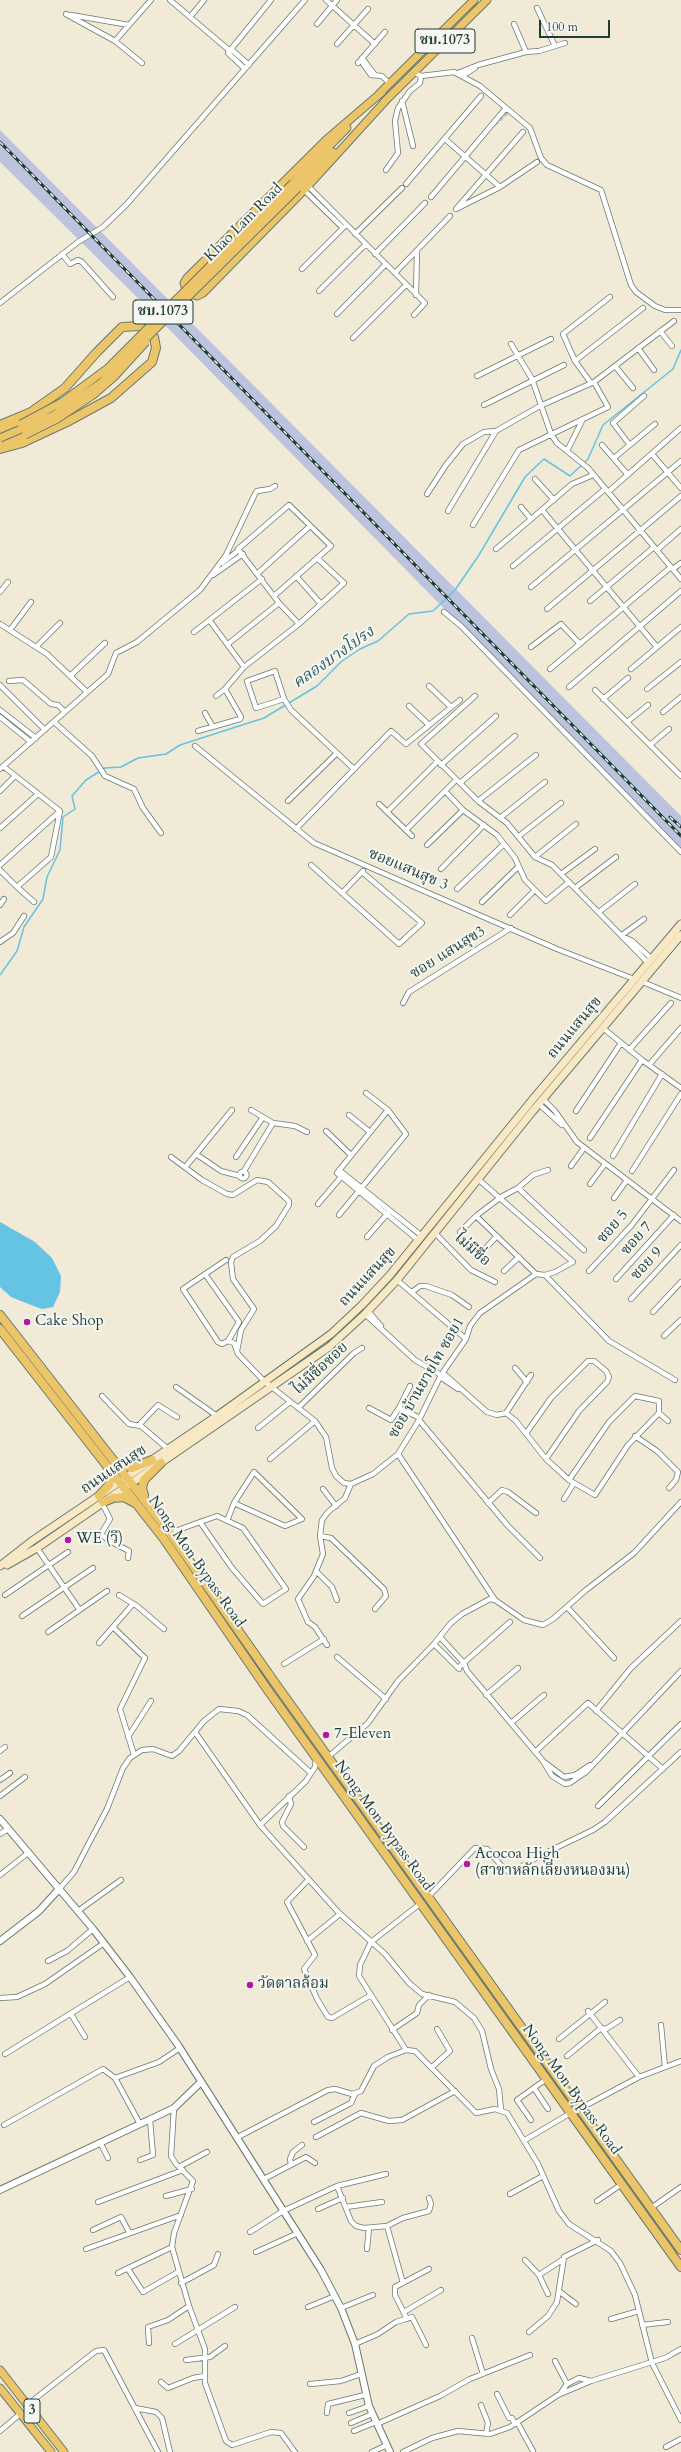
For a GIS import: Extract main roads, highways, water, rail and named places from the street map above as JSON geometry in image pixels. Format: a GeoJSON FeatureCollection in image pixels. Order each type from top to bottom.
{"type":"FeatureCollection","features":[{"type":"Feature","properties":{"kind":"highway"},"geometry":{"type":"LineString","coordinates":[[0,425],[31,412],[65,388],[96,353],[122,327],[140,326],[154,337],[156,351],[152,362],[111,398],[67,422],[22,443],[0,449]]}},
{"type":"Feature","properties":{"kind":"highway","name":"Nong Mon Bypass Road"},"geometry":{"type":"LineString","coordinates":[[0,1315],[111,1456],[126,1482],[147,1510],[267,1689],[421,1903],[569,2114],[622,2184],[681,2267]]}},
{"type":"Feature","properties":{"kind":"highway","name":"Nong Mon Bypass Road"},"geometry":{"type":"LineString","coordinates":[[0,1329],[108,1465],[126,1482]]}},
{"type":"Feature","properties":{"kind":"highway"},"geometry":{"type":"LineString","coordinates":[[111,1456],[128,1468],[136,1467],[152,1460]]}},
{"type":"Feature","properties":{"kind":"highway"},"geometry":{"type":"LineString","coordinates":[[147,1510],[142,1484],[147,1475],[161,1463]]}},
{"type":"Feature","properties":{"kind":"highway"},"geometry":{"type":"LineString","coordinates":[[101,1500],[110,1480],[108,1465]]}},
{"type":"Feature","properties":{"kind":"highway"},"geometry":{"type":"LineString","coordinates":[[101,1500],[124,1497],[147,1510]]}},
{"type":"Feature","properties":{"kind":"highway","name":"Nong Mon Bypass Road"},"geometry":{"type":"LineString","coordinates":[[147,1510],[170,1533],[274,1683],[429,1896],[681,2250]]}},
{"type":"Feature","properties":{"kind":"highway"},"geometry":{"type":"LineString","coordinates":[[267,1689],[274,1683]]}},
{"type":"Feature","properties":{"kind":"highway"},"geometry":{"type":"LineString","coordinates":[[510,2030],[520,2023]]}},
{"type":"Feature","properties":{"kind":"main road","name":"Khao Lam Road"},"geometry":{"type":"LineString","coordinates":[[0,432],[21,424],[62,402],[108,368],[301,187],[382,92],[474,0]]}},
{"type":"Feature","properties":{"kind":"main road","name":"Khao Lam Road"},"geometry":{"type":"LineString","coordinates":[[0,438],[41,422],[90,392],[301,187],[487,0]]}},
{"type":"Feature","properties":{"kind":"main road"},"geometry":{"type":"LineString","coordinates":[[301,187],[203,293],[197,296],[187,293],[184,283],[188,278],[326,140],[382,92]]}},
{"type":"Feature","properties":{"kind":"main road"},"geometry":{"type":"LineString","coordinates":[[0,444],[25,435],[57,419],[93,395],[140,351],[158,326]]}},
{"type":"Feature","properties":{"kind":"main road","name":"ถนนแสนสุข"},"geometry":{"type":"LineString","coordinates":[[0,1570],[37,1548],[126,1482],[152,1460],[217,1416],[331,1334],[362,1305],[420,1238],[476,1168],[681,924]]}},
{"type":"Feature","properties":{"kind":"main road","name":"ถนนแสนสุข"},"geometry":{"type":"LineString","coordinates":[[126,1482],[161,1463],[271,1387],[328,1347],[367,1313],[397,1280],[483,1172],[603,1028],[644,982],[681,935]]}},
{"type":"Feature","properties":{"kind":"main road"},"geometry":{"type":"LineString","coordinates":[[650,961],[655,968]]}},
{"type":"Feature","properties":{"kind":"main road"},"geometry":{"type":"LineString","coordinates":[[476,1168],[477,1173],[483,1172]]}},
{"type":"Feature","properties":{"kind":"main road"},"geometry":{"type":"LineString","coordinates":[[467,1180],[472,1180],[473,1186]]}},
{"type":"Feature","properties":{"kind":"main road","name":"ถนนแสนสุข"},"geometry":{"type":"LineString","coordinates":[[0,1566],[32,1541],[101,1500]]}},
{"type":"Feature","properties":{"kind":"main road","name":"3"},"geometry":{"type":"LineString","coordinates":[[0,2370],[64,2452]]}},
{"type":"Feature","properties":{"kind":"main road","name":"3"},"geometry":{"type":"LineString","coordinates":[[0,2388],[51,2452]]}},
{"type":"Feature","properties":{"kind":"water"},"geometry":{"type":"Polygon","coordinates":[[[0,1222],[35,1242],[52,1258],[61,1276],[60,1292],[53,1307],[42,1309],[31,1305],[11,1297],[0,1287],[0,1222]]]}},
{"type":"Feature","properties":{"kind":"waterway","name":"คลองบางโปรง"},"geometry":{"type":"LineString","coordinates":[[0,975],[17,951],[24,927],[43,899],[47,877],[60,850],[63,817],[75,809],[72,796],[86,780],[105,768],[121,767],[138,758],[166,754],[180,745],[264,718],[317,686],[342,661],[360,649],[378,641],[409,614],[433,611],[455,590],[479,555],[525,477],[544,459],[570,476],[588,459],[603,425],[673,369],[681,350]]}},
{"type":"Feature","properties":{"kind":"tunnel"},"geometry":{"type":"LineString","coordinates":[[494,124],[509,111]]}},
{"type":"Feature","properties":{"kind":"railway"},"geometry":{"type":"LineString","coordinates":[[0,142],[681,836]]}},
{"type":"Feature","properties":{"kind":"railway"},"geometry":{"type":"LineString","coordinates":[[670,817],[681,827]]}},
{"type":"Feature","properties":{"kind":"place","name":"Cake Shop"},"geometry":{"type":"Point","coordinates":[27,1322]}},
{"type":"Feature","properties":{"kind":"place","name":"WE (วี)"},"geometry":{"type":"Point","coordinates":[68,1540]}},
{"type":"Feature","properties":{"kind":"place","name":"7-Eleven"},"geometry":{"type":"Point","coordinates":[326,1735]}},
{"type":"Feature","properties":{"kind":"place","name":"Acocoa High (สาขาหลักเลี่ยงหนองมน)"},"geometry":{"type":"Point","coordinates":[467,1864]}},
{"type":"Feature","properties":{"kind":"place","name":"วัดตาลล้อม"},"geometry":{"type":"Point","coordinates":[250,1985]}}]}
